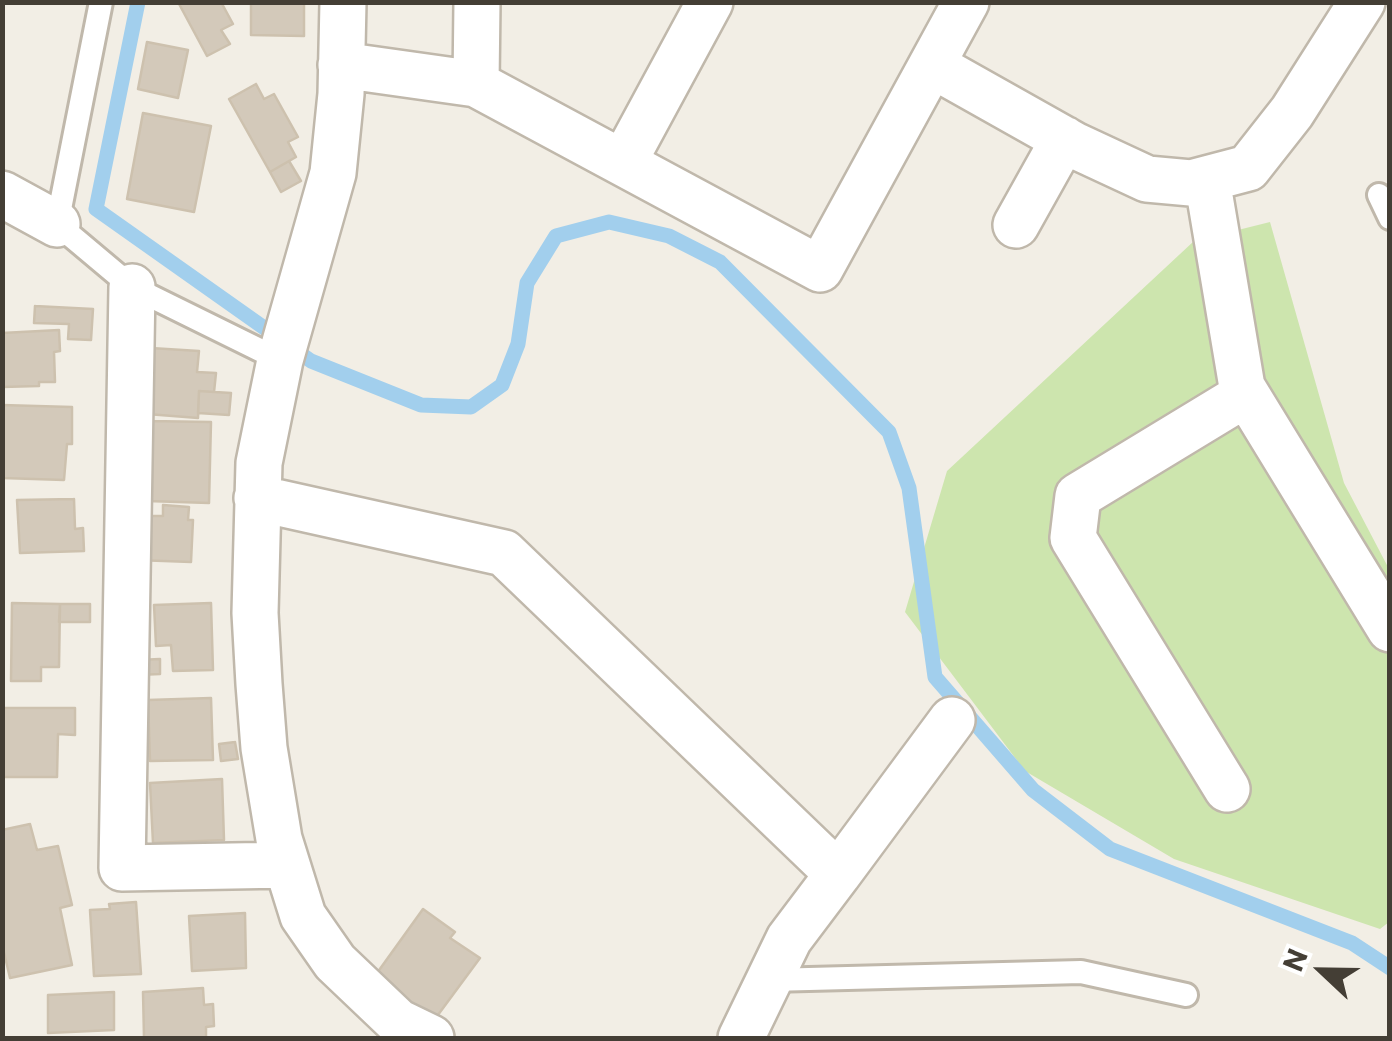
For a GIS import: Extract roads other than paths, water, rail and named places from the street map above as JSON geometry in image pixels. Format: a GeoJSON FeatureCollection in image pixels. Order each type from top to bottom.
{"type":"FeatureCollection","features":[{"type":"Feature","properties":{"kind":"street"},"geometry":{"type":"LineString","coordinates":[[343,2],[333,172],[280,360],[259,462],[255,613],[258,684],[279,838],[303,916],[334,962],[398,1022],[431,1038]]}},
{"type":"Feature","properties":{"kind":"street"},"geometry":{"type":"LineString","coordinates":[[476,84],[477,2]]}},
{"type":"Feature","properties":{"kind":"street"},"geometry":{"type":"LineString","coordinates":[[622,163],[710,2]]}},
{"type":"Feature","properties":{"kind":"street"},"geometry":{"type":"LineString","coordinates":[[342,64],[476,84],[820,269],[966,2]]}},
{"type":"Feature","properties":{"kind":"street"},"geometry":{"type":"LineString","coordinates":[[932,65],[1064,139],[1147,179],[1191,183],[1248,168],[1292,112],[1362,2]]}},
{"type":"Feature","properties":{"kind":"street"},"geometry":{"type":"LineString","coordinates":[[1016,226],[1064,139]]}},
{"type":"Feature","properties":{"kind":"street"},"geometry":{"type":"LineString","coordinates":[[1207,178],[1242,388],[1390,629]]}},
{"type":"Feature","properties":{"kind":"street"},"geometry":{"type":"LineString","coordinates":[[2,194],[57,224]]}},
{"type":"Feature","properties":{"kind":"street"},"geometry":{"type":"LineString","coordinates":[[132,287],[122,868],[287,865]]}},
{"type":"Feature","properties":{"kind":"street"},"geometry":{"type":"LineString","coordinates":[[1227,789],[1073,538],[1078,496],[1246,394]]}},
{"type":"Feature","properties":{"kind":"street"},"geometry":{"type":"LineString","coordinates":[[258,498],[504,553],[838,874]]}},
{"type":"Feature","properties":{"kind":"street"},"geometry":{"type":"LineString","coordinates":[[742,1038],[789,940],[952,720]]}},
{"type":"Feature","properties":{"kind":"lane"},"geometry":{"type":"LineString","coordinates":[[101,2],[57,224],[132,287],[280,360]]}},
{"type":"Feature","properties":{"kind":"lane"},"geometry":{"type":"LineString","coordinates":[[1379,194],[1390,218]]}},
{"type":"Feature","properties":{"kind":"lane"},"geometry":{"type":"LineString","coordinates":[[770,980],[1081,972],[1186,995]]}},
{"type":"Feature","properties":{"kind":"waterway"},"geometry":{"type":"LineString","coordinates":[[138,2],[96,209],[311,361],[421,405],[471,407],[502,385],[518,344],[527,283],[556,236],[609,222],[669,236],[720,262],[889,432],[909,488],[935,677],[1033,790],[1110,849],[1352,943],[1390,968]]}}]}
